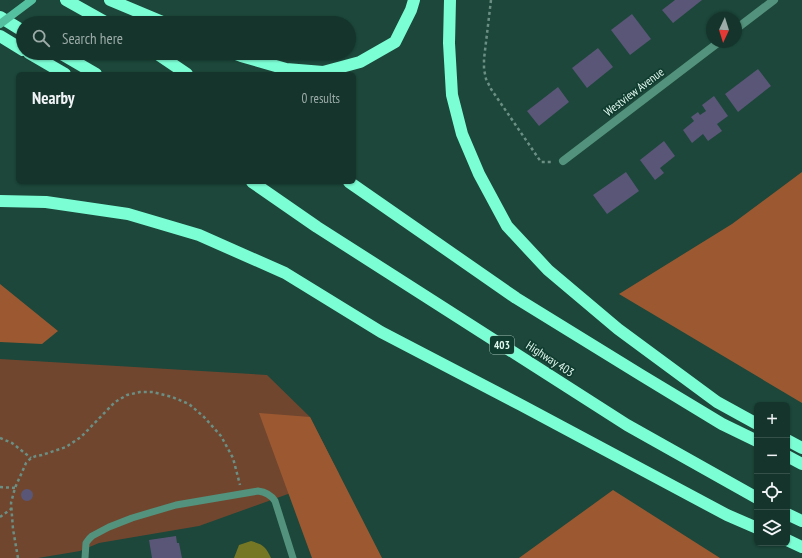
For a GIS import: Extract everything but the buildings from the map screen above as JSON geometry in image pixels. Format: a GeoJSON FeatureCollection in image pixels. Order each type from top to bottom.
{"type":"FeatureCollection","features":[{"type":"Feature","properties":{"kind":"highway"},"geometry":{"type":"LineString","coordinates":[[66,0],[95,16]]}},
{"type":"Feature","properties":{"kind":"highway"},"geometry":{"type":"LineString","coordinates":[[110,0],[148,16]]}},
{"type":"Feature","properties":{"kind":"highway"},"geometry":{"type":"LineString","coordinates":[[255,60],[286,69],[323,72],[360,62],[395,42],[411,10],[414,0]]}},
{"type":"Feature","properties":{"kind":"highway"},"geometry":{"type":"LineString","coordinates":[[450,0],[449,43],[452,95],[462,134],[479,174],[507,226],[548,270],[618,329],[717,402],[754,422]]}},
{"type":"Feature","properties":{"kind":"highway"},"geometry":{"type":"LineString","coordinates":[[0,18],[16,27]]}},
{"type":"Feature","properties":{"kind":"highway"},"geometry":{"type":"LineString","coordinates":[[0,36],[16,46]]}},
{"type":"Feature","properties":{"kind":"highway"},"geometry":{"type":"LineString","coordinates":[[41,60],[62,72]]}},
{"type":"Feature","properties":{"kind":"highway"},"geometry":{"type":"LineString","coordinates":[[72,60],[93,72]]}},
{"type":"Feature","properties":{"kind":"highway"},"geometry":{"type":"LineString","coordinates":[[166,60],[184,72]]}},
{"type":"Feature","properties":{"kind":"highway"},"geometry":{"type":"LineString","coordinates":[[247,184],[317,227]]}},
{"type":"Feature","properties":{"kind":"highway","name":"Highway 403"},"geometry":{"type":"LineString","coordinates":[[255,184],[317,227],[627,425],[754,496]]}},
{"type":"Feature","properties":{"kind":"highway"},"geometry":{"type":"LineString","coordinates":[[352,184],[516,298],[716,420],[754,439]]}},
{"type":"Feature","properties":{"kind":"highway"},"geometry":{"type":"LineString","coordinates":[[0,201],[46,202],[128,214],[199,235],[285,273],[381,332],[727,515],[754,527]]}},
{"type":"Feature","properties":{"kind":"highway"},"geometry":{"type":"LineString","coordinates":[[790,442],[802,448]]}},
{"type":"Feature","properties":{"kind":"highway"},"geometry":{"type":"LineString","coordinates":[[790,458],[802,464]]}},
{"type":"Feature","properties":{"kind":"highway"},"geometry":{"type":"LineString","coordinates":[[790,515],[802,521]]}},
{"type":"Feature","properties":{"kind":"highway"},"geometry":{"type":"LineString","coordinates":[[790,541],[802,546]]}},
{"type":"Feature","properties":{"kind":"main road"},"geometry":{"type":"LineString","coordinates":[[0,24],[32,0]]}},
{"type":"Feature","properties":{"kind":"street"},"geometry":{"type":"LineString","coordinates":[[742,24],[774,0]]}},
{"type":"Feature","properties":{"kind":"street","name":"Westview Avenue"},"geometry":{"type":"LineString","coordinates":[[563,161],[711,48]]}},
{"type":"Feature","properties":{"kind":"lane"},"geometry":{"type":"LineString","coordinates":[[85,558],[86,543],[92,536],[109,527],[132,518],[176,505],[258,491],[268,494],[275,501],[293,558]]}},
{"type":"Feature","properties":{"kind":"path"},"geometry":{"type":"LineString","coordinates":[[491,0],[484,59],[484,69],[490,89],[541,162],[563,161]]}},
{"type":"Feature","properties":{"kind":"path"},"geometry":{"type":"LineString","coordinates":[[18,558],[11,503],[15,488],[26,462],[36,456],[66,447],[81,437],[115,402],[126,396],[140,392],[154,392],[189,404],[204,417],[221,436],[232,458],[241,494]]}},
{"type":"Feature","properties":{"kind":"path"},"geometry":{"type":"LineString","coordinates":[[0,438],[12,443],[31,458]]}},
{"type":"Feature","properties":{"kind":"path"},"geometry":{"type":"LineString","coordinates":[[0,487],[15,488]]}},
{"type":"Feature","properties":{"kind":"path"},"geometry":{"type":"LineString","coordinates":[[0,517],[11,509]]}},
{"type":"Feature","properties":{"kind":"shaded area"},"geometry":{"type":"Polygon","coordinates":[[[802,172],[802,403],[619,294],[732,224],[802,172]]]}},
{"type":"Feature","properties":{"kind":"shaded area"},"geometry":{"type":"Polygon","coordinates":[[[0,284],[58,331],[42,344],[0,342],[0,284]]]}},
{"type":"Feature","properties":{"kind":"shaded area"},"geometry":{"type":"Polygon","coordinates":[[[0,359],[267,375],[310,417],[339,474],[199,526],[99,543],[80,551],[38,558],[0,558],[0,359]]]}},
{"type":"Feature","properties":{"kind":"shaded area"},"geometry":{"type":"Polygon","coordinates":[[[259,413],[310,417],[382,558],[312,558],[259,413]]]}},
{"type":"Feature","properties":{"kind":"shaded area"},"geometry":{"type":"Polygon","coordinates":[[[613,490],[720,558],[519,558],[613,490]]]}},
{"type":"Feature","properties":{"kind":"shaded area"},"geometry":{"type":"Polygon","coordinates":[[[251,541],[264,546],[271,558],[234,558],[239,545],[251,541]]]}}]}
